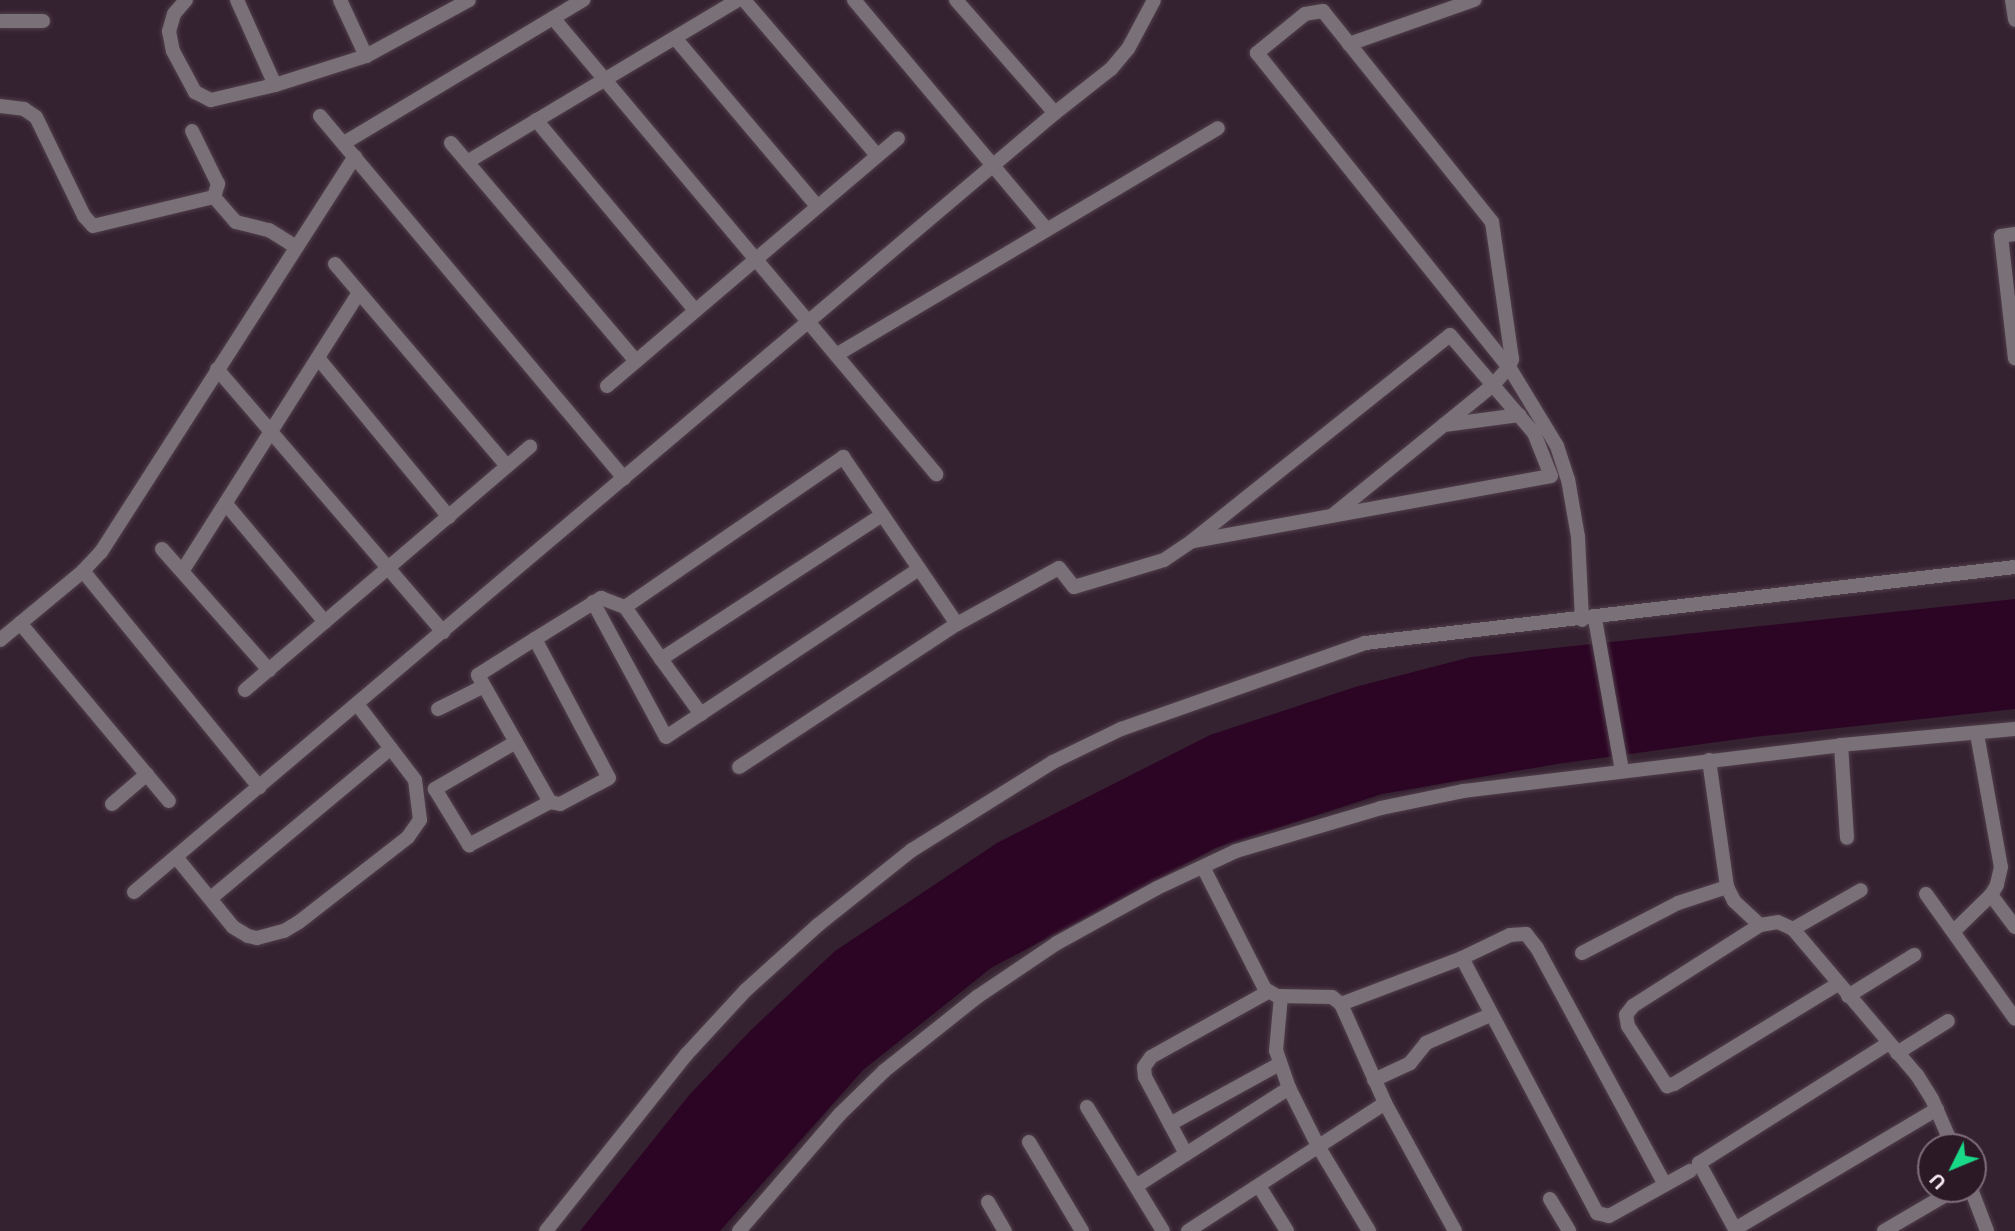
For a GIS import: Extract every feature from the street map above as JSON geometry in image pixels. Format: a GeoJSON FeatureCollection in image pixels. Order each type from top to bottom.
{"type":"FeatureCollection","features":[{"type":"Feature","properties":{"kind":"street"},"geometry":{"type":"LineString","coordinates":[[186,0],[173,14],[169,31],[173,51],[195,92],[211,100],[275,85],[366,56],[454,4],[469,0]]}},
{"type":"Feature","properties":{"kind":"street"},"geometry":{"type":"LineString","coordinates":[[237,0],[275,85]]}},
{"type":"Feature","properties":{"kind":"street"},"geometry":{"type":"LineString","coordinates":[[340,0],[366,56]]}},
{"type":"Feature","properties":{"kind":"street"},"geometry":{"type":"LineString","coordinates":[[344,143],[583,0]]}},
{"type":"Feature","properties":{"kind":"street"},"geometry":{"type":"LineString","coordinates":[[467,162],[738,0]]}},
{"type":"Feature","properties":{"kind":"street"},"geometry":{"type":"LineString","coordinates":[[744,0],[877,155]]}},
{"type":"Feature","properties":{"kind":"street"},"geometry":{"type":"LineString","coordinates":[[956,0],[1055,113]]}},
{"type":"Feature","properties":{"kind":"street"},"geometry":{"type":"LineString","coordinates":[[134,892],[1055,113],[1120,61],[1154,0]]}},
{"type":"Feature","properties":{"kind":"street"},"geometry":{"type":"LineString","coordinates":[[1349,44],[1474,0]]}},
{"type":"Feature","properties":{"kind":"street"},"geometry":{"type":"LineString","coordinates":[[2012,0],[2015,20]]}},
{"type":"Feature","properties":{"kind":"street"},"geometry":{"type":"LineString","coordinates":[[857,1],[1045,229]]}},
{"type":"Feature","properties":{"kind":"street"},"geometry":{"type":"LineString","coordinates":[[1333,515],[1492,386],[1509,368],[1512,359],[1492,222],[1323,12],[1305,14],[1257,53],[1509,368],[1557,446],[1568,479],[1588,620],[1622,771]]}},
{"type":"Feature","properties":{"kind":"street"},"geometry":{"type":"LineString","coordinates":[[553,18],[936,474]]}},
{"type":"Feature","properties":{"kind":"street"},"geometry":{"type":"LineString","coordinates":[[0,21],[44,21]]}},
{"type":"Feature","properties":{"kind":"street"},"geometry":{"type":"LineString","coordinates":[[675,38],[817,206]]}},
{"type":"Feature","properties":{"kind":"street"},"geometry":{"type":"LineString","coordinates":[[0,106],[24,109],[36,117],[80,208],[93,226],[214,197]]}},
{"type":"Feature","properties":{"kind":"street"},"geometry":{"type":"LineString","coordinates":[[320,116],[624,478]]}},
{"type":"Feature","properties":{"kind":"street"},"geometry":{"type":"LineString","coordinates":[[536,120],[695,310]]}},
{"type":"Feature","properties":{"kind":"street"},"geometry":{"type":"LineString","coordinates":[[836,355],[1217,128]]}},
{"type":"Feature","properties":{"kind":"street"},"geometry":{"type":"LineString","coordinates":[[192,131],[218,184],[214,197]]}},
{"type":"Feature","properties":{"kind":"street"},"geometry":{"type":"LineString","coordinates":[[607,386],[898,138]]}},
{"type":"Feature","properties":{"kind":"street"},"geometry":{"type":"LineString","coordinates":[[451,143],[636,361]]}},
{"type":"Feature","properties":{"kind":"street"},"geometry":{"type":"LineString","coordinates":[[0,640],[83,571],[129,510],[355,156]]}},
{"type":"Feature","properties":{"kind":"street"},"geometry":{"type":"LineString","coordinates":[[214,197],[236,222],[269,230],[296,247]]}},
{"type":"Feature","properties":{"kind":"street"},"geometry":{"type":"LineString","coordinates":[[2015,234],[2001,236],[2015,358]]}},
{"type":"Feature","properties":{"kind":"street"},"geometry":{"type":"LineString","coordinates":[[335,264],[507,466]]}},
{"type":"Feature","properties":{"kind":"street"},"geometry":{"type":"LineString","coordinates":[[183,570],[359,293]]}},
{"type":"Feature","properties":{"kind":"street"},"geometry":{"type":"LineString","coordinates":[[739,767],[957,624],[1059,568],[1074,587],[1164,560],[1192,541],[1450,335],[1519,415],[1538,442],[1551,476],[1192,541]]}},
{"type":"Feature","properties":{"kind":"street"},"geometry":{"type":"LineString","coordinates":[[318,358],[449,517]]}},
{"type":"Feature","properties":{"kind":"street"},"geometry":{"type":"LineString","coordinates":[[217,369],[443,632]]}},
{"type":"Feature","properties":{"kind":"street"},"geometry":{"type":"LineString","coordinates":[[1444,425],[1519,415]]}},
{"type":"Feature","properties":{"kind":"street"},"geometry":{"type":"LineString","coordinates":[[245,690],[530,447]]}},
{"type":"Feature","properties":{"kind":"street"},"geometry":{"type":"LineString","coordinates":[[625,607],[843,457],[957,624]]}},
{"type":"Feature","properties":{"kind":"street"},"geometry":{"type":"LineString","coordinates":[[226,503],[324,622]]}},
{"type":"Feature","properties":{"kind":"street"},"geometry":{"type":"LineString","coordinates":[[661,660],[882,515]]}},
{"type":"Feature","properties":{"kind":"street"},"geometry":{"type":"LineString","coordinates":[[162,549],[269,670]]}},
{"type":"Feature","properties":{"kind":"street"},"geometry":{"type":"LineString","coordinates":[[546,1231],[686,1055],[746,990],[818,925],[912,850],[1054,762],[1121,729],[1365,643],[1588,620],[2015,567]]}},
{"type":"Feature","properties":{"kind":"street"},"geometry":{"type":"LineString","coordinates":[[593,602],[666,737],[919,569]]}},
{"type":"Feature","properties":{"kind":"street"},"geometry":{"type":"LineString","coordinates":[[83,571],[259,787]]}},
{"type":"Feature","properties":{"kind":"street"},"geometry":{"type":"LineString","coordinates":[[550,803],[478,675],[601,597],[625,607],[701,714]]}},
{"type":"Feature","properties":{"kind":"street"},"geometry":{"type":"LineString","coordinates":[[20,623],[169,801]]}},
{"type":"Feature","properties":{"kind":"street"},"geometry":{"type":"LineString","coordinates":[[516,742],[435,789],[469,845],[550,803],[560,804],[609,778],[535,639]]}},
{"type":"Feature","properties":{"kind":"street"},"geometry":{"type":"LineString","coordinates":[[438,709],[484,685]]}},
{"type":"Feature","properties":{"kind":"street"},"geometry":{"type":"LineString","coordinates":[[176,857],[233,927],[248,936],[257,937],[284,931],[314,912],[408,837],[420,820],[420,800],[415,780],[357,704]]}},
{"type":"Feature","properties":{"kind":"street"},"geometry":{"type":"LineString","coordinates":[[739,1231],[840,1114],[884,1071],[939,1026],[1057,943],[1236,851],[1381,808],[1463,791],[1709,760],[2015,729]]}},
{"type":"Feature","properties":{"kind":"street"},"geometry":{"type":"LineString","coordinates":[[1955,930],[1991,895],[2001,876],[1977,734]]}},
{"type":"Feature","properties":{"kind":"street"},"geometry":{"type":"LineString","coordinates":[[1841,746],[1847,838]]}},
{"type":"Feature","properties":{"kind":"street"},"geometry":{"type":"LineString","coordinates":[[211,898],[391,748]]}},
{"type":"Feature","properties":{"kind":"street"},"geometry":{"type":"LineString","coordinates":[[1709,760],[1727,887],[1746,915],[1760,925]]}},
{"type":"Feature","properties":{"kind":"street"},"geometry":{"type":"LineString","coordinates":[[112,804],[147,774]]}},
{"type":"Feature","properties":{"kind":"street"},"geometry":{"type":"LineString","coordinates":[[1203,867],[1262,985],[1275,994]]}},
{"type":"Feature","properties":{"kind":"street"},"geometry":{"type":"LineString","coordinates":[[1582,953],[1678,903],[1727,887]]}},
{"type":"Feature","properties":{"kind":"street"},"geometry":{"type":"LineString","coordinates":[[1793,929],[1861,890]]}},
{"type":"Feature","properties":{"kind":"street"},"geometry":{"type":"LineString","coordinates":[[1926,894],[1955,930],[2015,1019]]}},
{"type":"Feature","properties":{"kind":"street"},"geometry":{"type":"LineString","coordinates":[[1991,895],[2015,927]]}},
{"type":"Feature","properties":{"kind":"street"},"geometry":{"type":"LineString","coordinates":[[1838,984],[1667,1086],[1628,1026],[1628,1011],[1760,925],[1778,922],[1793,929],[1926,1087],[1947,1133]]}},
{"type":"Feature","properties":{"kind":"street"},"geometry":{"type":"LineString","coordinates":[[1341,1004],[1462,958],[1518,932],[1526,934],[1532,940],[1665,1185]]}},
{"type":"Feature","properties":{"kind":"street"},"geometry":{"type":"LineString","coordinates":[[1848,996],[1914,955]]}},
{"type":"Feature","properties":{"kind":"street"},"geometry":{"type":"LineString","coordinates":[[1462,958],[1597,1213],[1609,1216],[1690,1171]]}},
{"type":"Feature","properties":{"kind":"street"},"geometry":{"type":"LineString","coordinates":[[1275,994],[1279,1063],[1318,1146],[1369,1231]]}},
{"type":"Feature","properties":{"kind":"street"},"geometry":{"type":"LineString","coordinates":[[1186,1154],[1145,1077],[1147,1061],[1275,994],[1332,997],[1341,1004],[1385,1102],[1455,1231]]}},
{"type":"Feature","properties":{"kind":"street"},"geometry":{"type":"LineString","coordinates":[[1374,1080],[1410,1063],[1426,1043],[1490,1015]]}},
{"type":"Feature","properties":{"kind":"street"},"geometry":{"type":"LineString","coordinates":[[1937,1109],[1733,1230],[1699,1163],[1893,1048],[1948,1021]]}},
{"type":"Feature","properties":{"kind":"street"},"geometry":{"type":"LineString","coordinates":[[1170,1124],[1279,1063]]}},
{"type":"Feature","properties":{"kind":"street"},"geometry":{"type":"LineString","coordinates":[[1136,1186],[1289,1088]]}},
{"type":"Feature","properties":{"kind":"street"},"geometry":{"type":"LineString","coordinates":[[1198,1228],[1385,1102]]}},
{"type":"Feature","properties":{"kind":"street"},"geometry":{"type":"LineString","coordinates":[[1087,1107],[1163,1231]]}},
{"type":"Feature","properties":{"kind":"street"},"geometry":{"type":"LineString","coordinates":[[1029,1142],[1082,1231]]}},
{"type":"Feature","properties":{"kind":"street"},"geometry":{"type":"LineString","coordinates":[[1259,1186],[1287,1231]]}},
{"type":"Feature","properties":{"kind":"street"},"geometry":{"type":"LineString","coordinates":[[1550,1199],[1569,1231]]}},
{"type":"Feature","properties":{"kind":"street"},"geometry":{"type":"LineString","coordinates":[[988,1202],[1005,1231]]}},
{"type":"Feature","properties":{"kind":"street"},"geometry":{"type":"LineString","coordinates":[[1884,1231],[1932,1203]]}},
{"type":"Feature","properties":{"kind":"street"},"geometry":{"type":"LineString","coordinates":[[1976,1203],[1987,1231]]}},
{"type":"Feature","properties":{"kind":"shaded area"},"geometry":{"type":"Polygon","coordinates":[[[2015,599],[2015,709],[1754,737],[1557,764],[1382,794],[1216,848],[991,968],[863,1070],[720,1231],[580,1231],[690,1094],[752,1029],[835,951],[997,843],[1210,735],[1355,687],[1471,657],[2015,599]]]}}]}
